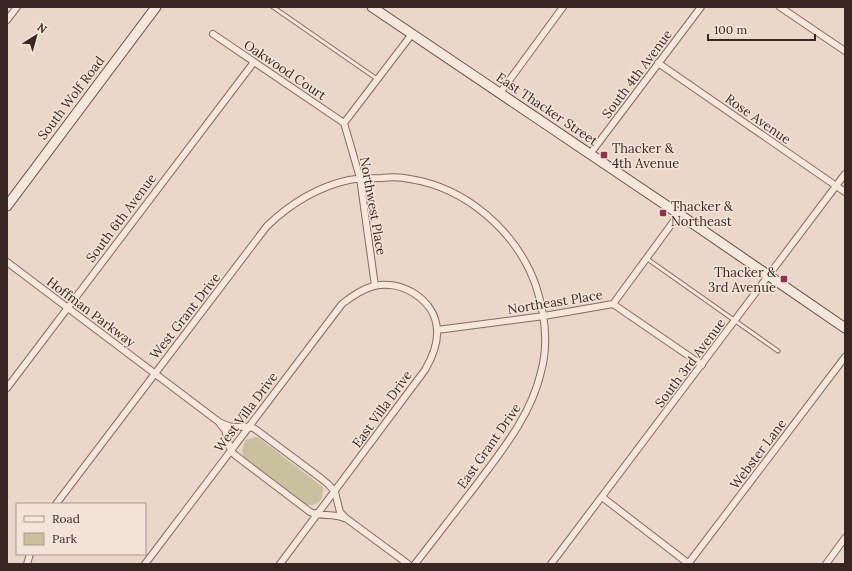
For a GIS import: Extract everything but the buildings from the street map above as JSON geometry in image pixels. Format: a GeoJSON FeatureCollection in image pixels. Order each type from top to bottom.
{"type":"FeatureCollection","features":[{"type":"Feature","properties":{"kind":"street"},"geometry":{"type":"LineString","coordinates":[[7,20],[16,7]]}},
{"type":"Feature","properties":{"kind":"street","name":"South Wolf Road"},"geometry":{"type":"LineString","coordinates":[[7,206],[156,7]]}},
{"type":"Feature","properties":{"kind":"street","name":"East Thacker Street"},"geometry":{"type":"LineString","coordinates":[[372,7],[845,328]]}},
{"type":"Feature","properties":{"kind":"street"},"geometry":{"type":"LineString","coordinates":[[500,93],[563,7]]}},
{"type":"Feature","properties":{"kind":"street","name":"South 4th Avenue"},"geometry":{"type":"LineString","coordinates":[[590,154],[701,7]]}},
{"type":"Feature","properties":{"kind":"street"},"geometry":{"type":"LineString","coordinates":[[780,7],[845,51]]}},
{"type":"Feature","properties":{"kind":"street","name":"Oakwood Court"},"geometry":{"type":"LineString","coordinates":[[212,34],[344,123]]}},
{"type":"Feature","properties":{"kind":"street"},"geometry":{"type":"LineString","coordinates":[[344,123],[412,34]]}},
{"type":"Feature","properties":{"kind":"street","name":"South 6th Avenue"},"geometry":{"type":"LineString","coordinates":[[7,388],[254,62]]}},
{"type":"Feature","properties":{"kind":"street","name":"Rose Avenue"},"geometry":{"type":"LineString","coordinates":[[658,63],[845,192]]}},
{"type":"Feature","properties":{"kind":"street","name":"Northwest Place"},"geometry":{"type":"LineString","coordinates":[[344,123],[360,178],[375,286]]}},
{"type":"Feature","properties":{"kind":"street","name":"South 3rd Avenue"},"geometry":{"type":"LineString","coordinates":[[551,564],[845,174]]}},
{"type":"Feature","properties":{"kind":"street","name":"East Grant Drive"},"geometry":{"type":"LineString","coordinates":[[360,178],[410,179],[427,183],[445,189],[479,209],[508,236],[519,251],[530,271],[539,294],[544,316],[545,350],[542,372],[528,412],[493,462],[415,564]]}},
{"type":"Feature","properties":{"kind":"street","name":"West Grant Drive"},"geometry":{"type":"LineString","coordinates":[[57,503],[268,226],[278,216],[308,195],[336,184],[360,178]]}},
{"type":"Feature","properties":{"kind":"street","name":"Northeast Place"},"geometry":{"type":"LineString","coordinates":[[437,330],[544,316],[613,304],[679,214]]}},
{"type":"Feature","properties":{"kind":"street","name":"Hoffman Parkway"},"geometry":{"type":"LineString","coordinates":[[7,262],[219,422],[234,427],[249,426]]}},
{"type":"Feature","properties":{"kind":"street","name":"East Villa Drive"},"geometry":{"type":"LineString","coordinates":[[280,564],[425,370],[434,351],[437,330],[436,321],[427,304],[417,294],[404,288],[391,285],[375,286]]}},
{"type":"Feature","properties":{"kind":"street","name":"West Villa Drive"},"geometry":{"type":"LineString","coordinates":[[145,564],[342,304],[352,296],[375,286]]}},
{"type":"Feature","properties":{"kind":"street"},"geometry":{"type":"LineString","coordinates":[[613,304],[702,365]]}},
{"type":"Feature","properties":{"kind":"street","name":"Webster Lane"},"geometry":{"type":"LineString","coordinates":[[689,564],[845,357]]}},
{"type":"Feature","properties":{"kind":"street","name":"Hoffman Parkway"},"geometry":{"type":"LineString","coordinates":[[219,422],[228,435],[231,451]]}},
{"type":"Feature","properties":{"kind":"street"},"geometry":{"type":"LineString","coordinates":[[249,426],[329,485],[334,492],[340,512],[347,519],[408,564]]}},
{"type":"Feature","properties":{"kind":"street"},"geometry":{"type":"LineString","coordinates":[[231,451],[310,512],[317,515],[338,515],[347,519]]}},
{"type":"Feature","properties":{"kind":"street"},"geometry":{"type":"LineString","coordinates":[[602,497],[689,564]]}},
{"type":"Feature","properties":{"kind":"street"},"geometry":{"type":"LineString","coordinates":[[826,564],[845,538]]}},
{"type":"Feature","properties":{"kind":"lane"},"geometry":{"type":"LineString","coordinates":[[273,7],[378,79]]}},
{"type":"Feature","properties":{"kind":"lane"},"geometry":{"type":"LineString","coordinates":[[646,258],[778,351]]}},
{"type":"Feature","properties":{"kind":"green space"},"geometry":{"type":"Polygon","coordinates":[[[256,437],[323,487],[323,495],[318,503],[307,505],[244,457],[242,451],[245,440],[256,437]]]}},
{"type":"Feature","properties":{"kind":"place","name":"Thacker & 4th Avenue"},"geometry":{"type":"Point","coordinates":[604,155]}},
{"type":"Feature","properties":{"kind":"place","name":"Thacker & Northeast"},"geometry":{"type":"Point","coordinates":[663,213]}},
{"type":"Feature","properties":{"kind":"place","name":"Thacker & 3rd Avenue"},"geometry":{"type":"Point","coordinates":[784,279]}}]}
